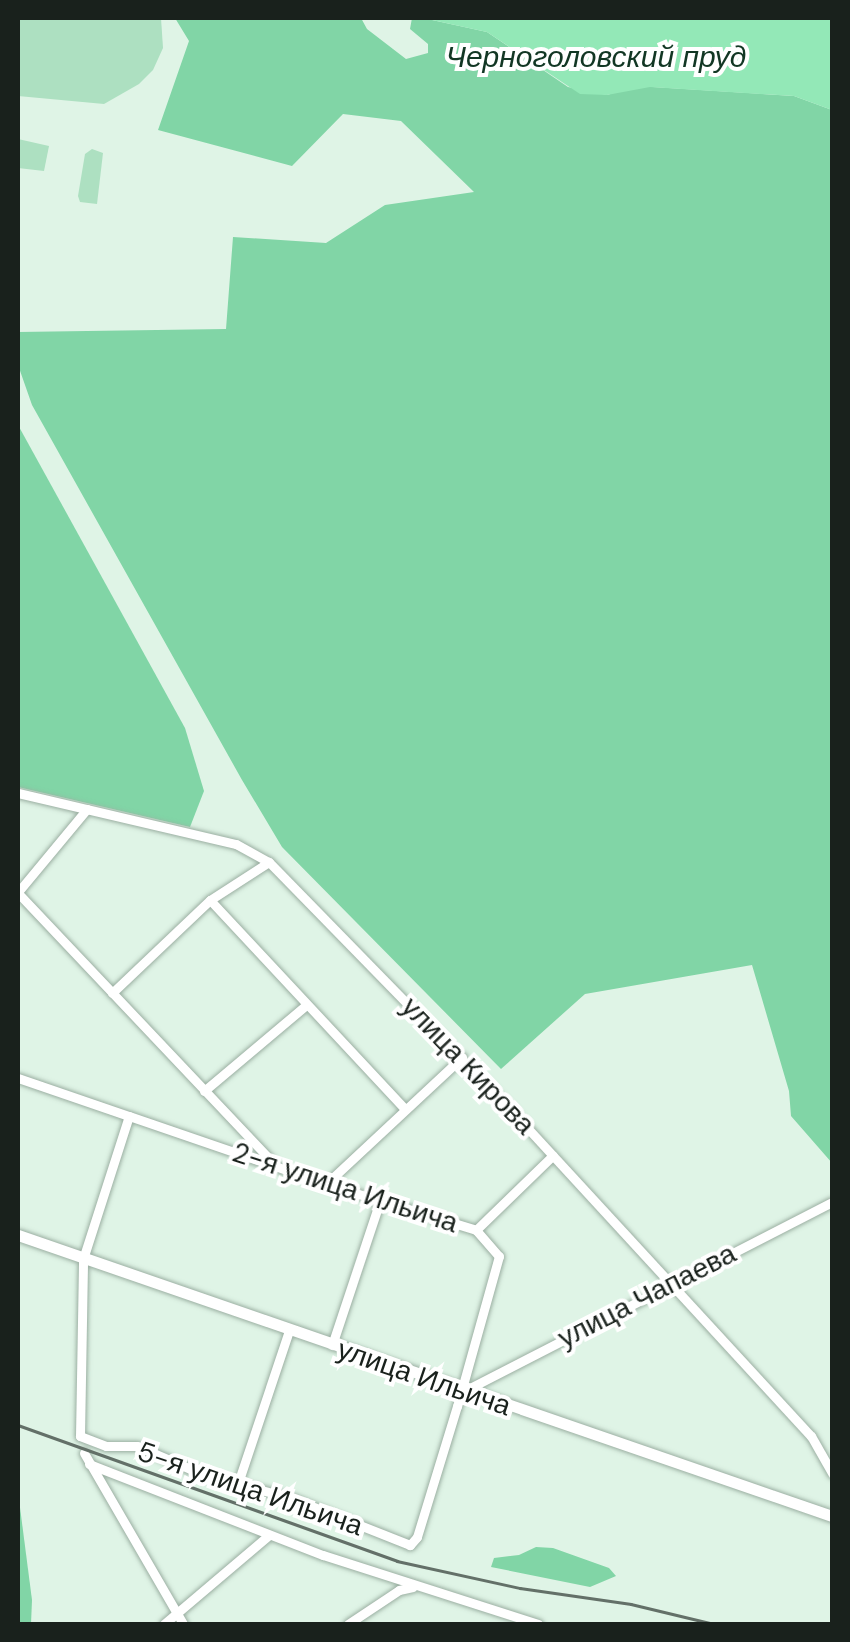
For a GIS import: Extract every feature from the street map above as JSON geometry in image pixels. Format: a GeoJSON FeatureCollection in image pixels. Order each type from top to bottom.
{"type":"FeatureCollection","features":[{"type":"Feature","properties":{"kind":"main road","name":"улица Ильича"},"geometry":{"type":"LineString","coordinates":[[18,1235],[462,1392],[832,1516]]}},
{"type":"Feature","properties":{"kind":"street","name":"улица Кирова"},"geometry":{"type":"LineString","coordinates":[[18,793],[236,844],[270,862],[462,1057],[812,1436],[832,1473]]}},
{"type":"Feature","properties":{"kind":"street"},"geometry":{"type":"LineString","coordinates":[[87,809],[18,892],[276,1166]]}},
{"type":"Feature","properties":{"kind":"street"},"geometry":{"type":"LineString","coordinates":[[112,994],[210,900],[270,862]]}},
{"type":"Feature","properties":{"kind":"street"},"geometry":{"type":"LineString","coordinates":[[210,900],[405,1110]]}},
{"type":"Feature","properties":{"kind":"street"},"geometry":{"type":"LineString","coordinates":[[204,1091],[305,1006]]}},
{"type":"Feature","properties":{"kind":"street"},"geometry":{"type":"LineString","coordinates":[[326,1184],[462,1057]]}},
{"type":"Feature","properties":{"kind":"street","name":"2-я улица Ильича"},"geometry":{"type":"LineString","coordinates":[[18,1078],[326,1184],[476,1230],[498,1256],[462,1392],[417,1536]]}},
{"type":"Feature","properties":{"kind":"street"},"geometry":{"type":"LineString","coordinates":[[83,1258],[129,1116]]}},
{"type":"Feature","properties":{"kind":"street"},"geometry":{"type":"LineString","coordinates":[[476,1230],[552,1155]]}},
{"type":"Feature","properties":{"kind":"street"},"geometry":{"type":"LineString","coordinates":[[331,1346],[380,1201]]}},
{"type":"Feature","properties":{"kind":"street","name":"улица Чапаева"},"geometry":{"type":"LineString","coordinates":[[462,1392],[832,1202]]}},
{"type":"Feature","properties":{"kind":"street","name":"5-я улица Ильича"},"geometry":{"type":"LineString","coordinates":[[83,1258],[80,1436],[106,1446],[138,1446],[238,1484],[291,1498],[410,1545],[417,1536]]}},
{"type":"Feature","properties":{"kind":"street"},"geometry":{"type":"LineString","coordinates":[[238,1484],[289,1331]]}},
{"type":"Feature","properties":{"kind":"street"},"geometry":{"type":"LineString","coordinates":[[84,1453],[183,1624]]}},
{"type":"Feature","properties":{"kind":"street"},"geometry":{"type":"LineString","coordinates":[[89,1464],[413,1587],[538,1624]]}},
{"type":"Feature","properties":{"kind":"street"},"geometry":{"type":"LineString","coordinates":[[164,1624],[269,1535]]}},
{"type":"Feature","properties":{"kind":"street"},"geometry":{"type":"LineString","coordinates":[[348,1624],[399,1590],[413,1587]]}},
{"type":"Feature","properties":{"kind":"shaded area"},"geometry":{"type":"Polygon","coordinates":[[[18,18],[161,18],[163,48],[153,70],[139,84],[104,104],[18,96],[18,18]]]}},
{"type":"Feature","properties":{"kind":"shaded area"},"geometry":{"type":"Polygon","coordinates":[[[175,18],[361,18],[367,29],[406,59],[428,53],[428,44],[410,29],[412,18],[423,18],[487,32],[568,87],[607,95],[637,86],[794,96],[832,110],[832,1163],[791,1116],[789,1091],[752,965],[585,994],[501,1069],[282,847],[242,780],[32,405],[18,365],[18,332],[226,329],[233,237],[326,243],[385,205],[474,192],[401,121],[343,114],[292,166],[158,130],[189,41],[175,18]]]}},
{"type":"Feature","properties":{"kind":"shaded area"},"geometry":{"type":"Polygon","coordinates":[[[18,139],[49,146],[44,171],[18,168],[18,139]]]}},
{"type":"Feature","properties":{"kind":"shaded area"},"geometry":{"type":"Polygon","coordinates":[[[92,149],[103,153],[97,204],[80,202],[78,196],[85,154],[92,149]]]}},
{"type":"Feature","properties":{"kind":"shaded area"},"geometry":{"type":"Polygon","coordinates":[[[18,425],[185,728],[204,791],[190,827],[18,787],[18,425]]]}},
{"type":"Feature","properties":{"kind":"shaded area"},"geometry":{"type":"Polygon","coordinates":[[[18,1492],[32,1600],[31,1624],[18,1624],[18,1492]]]}},
{"type":"Feature","properties":{"kind":"shaded area"},"geometry":{"type":"Polygon","coordinates":[[[536,1547],[553,1548],[609,1568],[616,1576],[590,1587],[491,1567],[494,1558],[519,1555],[536,1547]]]}},
{"type":"Feature","properties":{"kind":"water","name":"Черноголовский пруд"},"geometry":{"type":"Polygon","coordinates":[[[423,18],[832,18],[832,110],[794,96],[650,87],[607,95],[580,94],[487,32],[423,18]]]}},
{"type":"Feature","properties":{"kind":"railway"},"geometry":{"type":"LineString","coordinates":[[18,1425],[397,1561],[520,1588],[631,1604],[714,1624]]}}]}
